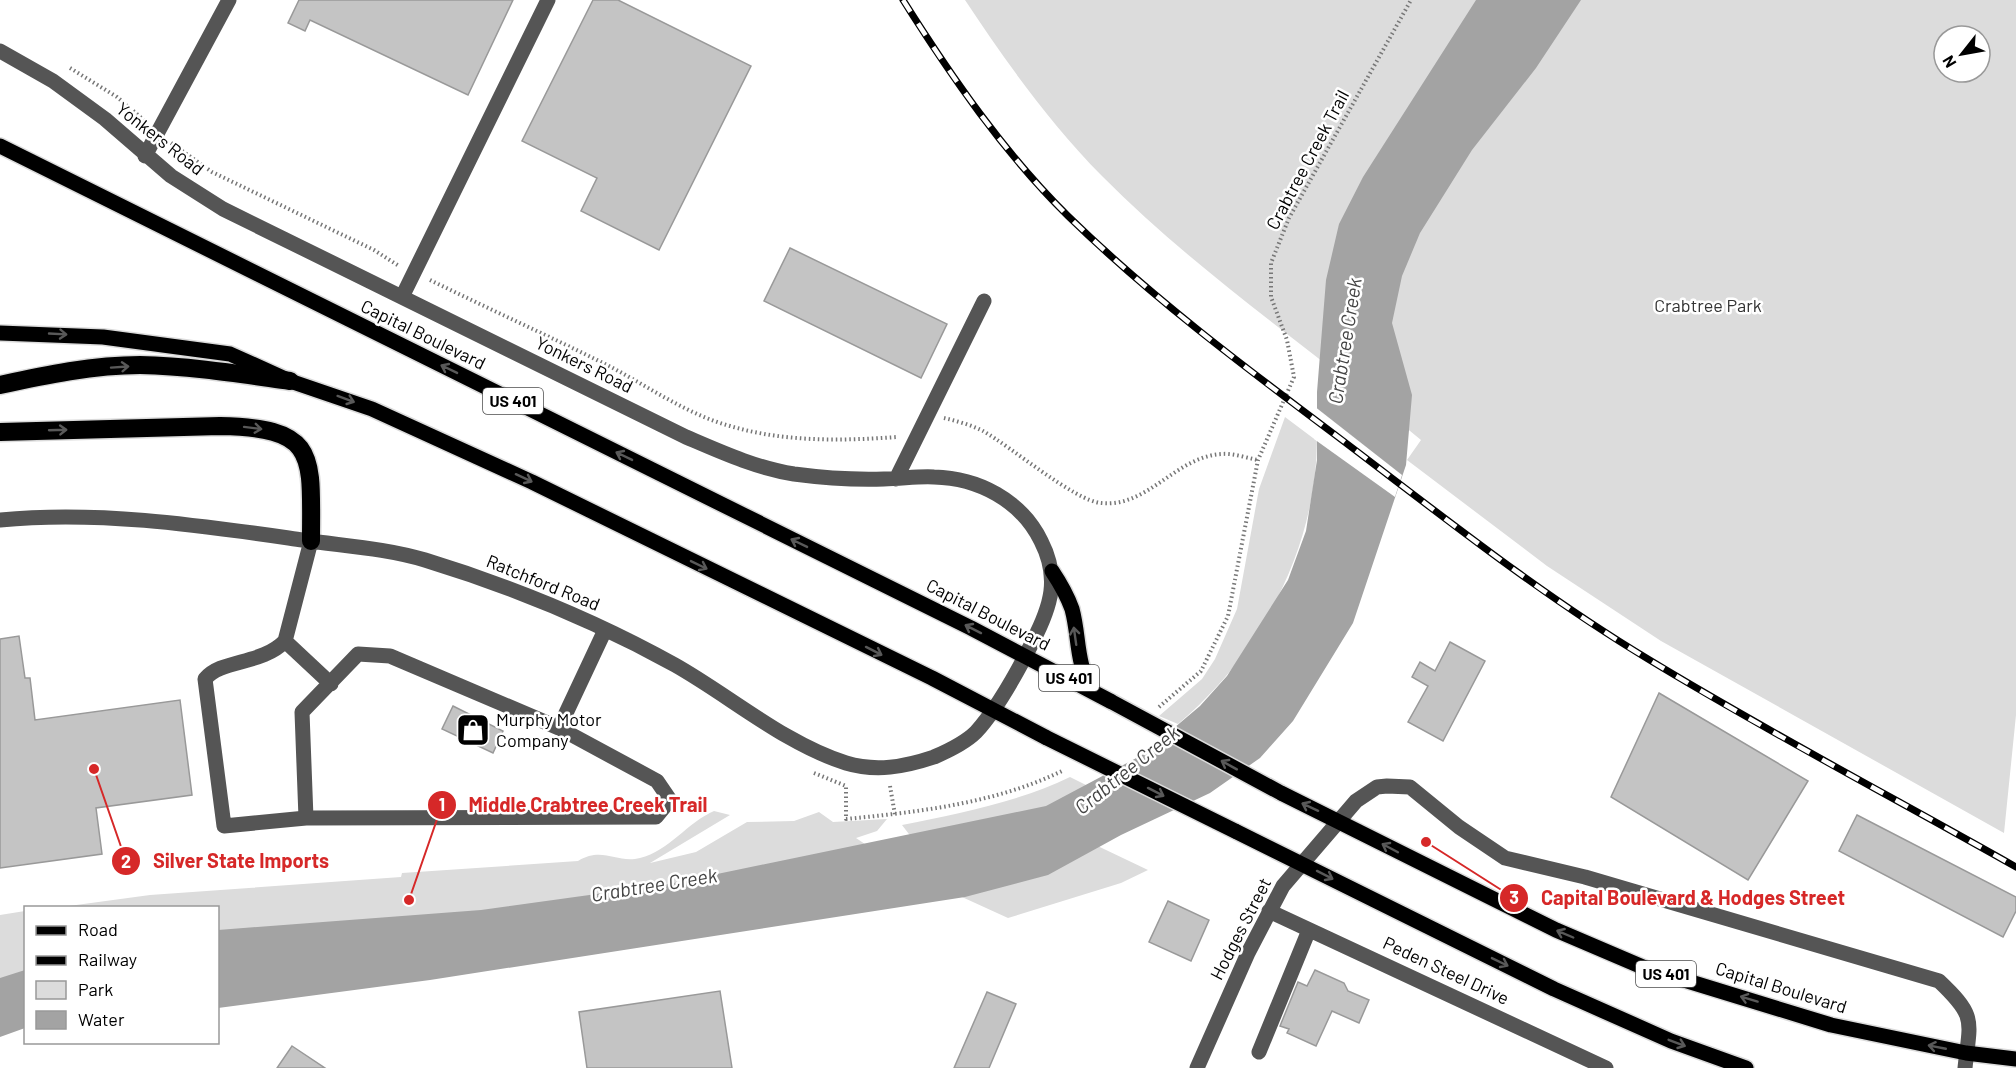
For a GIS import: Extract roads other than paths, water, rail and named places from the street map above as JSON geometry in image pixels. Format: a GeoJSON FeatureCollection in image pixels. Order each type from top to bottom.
{"type":"FeatureCollection","features":[{"type":"Feature","properties":{"kind":"highway"},"geometry":{"type":"LineString","coordinates":[[0,385],[35,377],[138,365],[186,367],[290,381]]}},
{"type":"Feature","properties":{"kind":"highway"},"geometry":{"type":"LineString","coordinates":[[0,432],[220,426],[252,427],[278,432],[299,445],[309,464],[311,541]]}},
{"type":"Feature","properties":{"kind":"main road","name":"Capital Boulevard"},"geometry":{"type":"LineString","coordinates":[[0,146],[1026,656],[1281,793],[1556,930],[1645,968],[1831,1025],[1966,1061],[2016,1059]]}},
{"type":"Feature","properties":{"kind":"main road"},"geometry":{"type":"LineString","coordinates":[[0,333],[102,337],[230,354],[290,381],[372,409],[456,446],[992,709],[1554,989],[1671,1041],[1746,1068]]}},
{"type":"Feature","properties":{"kind":"main road"},"geometry":{"type":"LineString","coordinates":[[1052,571],[1064,588],[1072,611],[1078,658],[1093,691]]}},
{"type":"Feature","properties":{"kind":"street"},"geometry":{"type":"LineString","coordinates":[[145,156],[229,0]]}},
{"type":"Feature","properties":{"kind":"street"},"geometry":{"type":"LineString","coordinates":[[402,297],[548,0]]}},
{"type":"Feature","properties":{"kind":"street","name":"Yonkers Road"},"geometry":{"type":"LineString","coordinates":[[0,51],[53,81],[105,119],[145,156],[171,176],[223,209],[686,437],[753,464],[820,477],[896,479],[938,477],[964,480],[1007,500],[1024,515],[1038,534],[1052,571],[1052,600],[1026,656],[1007,685]]}},
{"type":"Feature","properties":{"kind":"street"},"geometry":{"type":"LineString","coordinates":[[896,479],[984,301]]}},
{"type":"Feature","properties":{"kind":"street","name":"Ratchford Road"},"geometry":{"type":"LineString","coordinates":[[0,520],[89,518],[160,522],[362,546],[421,559],[494,583],[605,630],[677,666],[819,752],[849,764],[888,769],[939,755],[959,745],[976,731],[1007,685]]}},
{"type":"Feature","properties":{"kind":"street"},"geometry":{"type":"LineString","coordinates":[[306,819],[302,712],[358,654],[390,656],[559,728],[657,781],[670,800],[656,817],[306,819],[224,826],[205,679],[213,670],[259,658],[276,650],[285,640],[311,541]]}},
{"type":"Feature","properties":{"kind":"street"},"geometry":{"type":"LineString","coordinates":[[559,728],[605,630]]}},
{"type":"Feature","properties":{"kind":"street"},"geometry":{"type":"LineString","coordinates":[[285,640],[331,684]]}},
{"type":"Feature","properties":{"kind":"street","name":"Hodges Street"},"geometry":{"type":"LineString","coordinates":[[1197,1068],[1269,911],[1283,886],[1356,801],[1377,787],[1410,786],[1459,827],[1505,858],[1585,876],[1725,920],[1939,981],[1961,1002],[1970,1019],[1966,1061]]}},
{"type":"Feature","properties":{"kind":"street","name":"Peden Steel Drive"},"geometry":{"type":"LineString","coordinates":[[1269,911],[1606,1068]]}},
{"type":"Feature","properties":{"kind":"street"},"geometry":{"type":"LineString","coordinates":[[1259,1052],[1309,930]]}},
{"type":"Feature","properties":{"kind":"water","name":"Crabtree Creek"},"geometry":{"type":"Polygon","coordinates":[[[1476,0],[1581,0],[1536,68],[1472,150],[1420,233],[1402,276],[1392,323],[1412,395],[1406,465],[1353,623],[1293,721],[1260,758],[1210,793],[1121,835],[1048,875],[965,897],[430,980],[219,1008],[219,930],[481,910],[669,884],[1046,806],[1142,755],[1200,706],[1227,676],[1288,580],[1306,531],[1317,460],[1317,392],[1326,280],[1339,224],[1363,177],[1476,0]]]}},
{"type":"Feature","properties":{"kind":"water"},"geometry":{"type":"Polygon","coordinates":[[[24,970],[24,1028],[0,1037],[0,978],[24,970]]]}},
{"type":"Feature","properties":{"kind":"railway"},"geometry":{"type":"LineString","coordinates":[[903,0],[980,113],[1045,192],[1099,246],[1231,356],[1488,551],[1607,634],[1739,713],[2016,867]]}},
{"type":"Feature","properties":{"kind":"place","name":"Murphy Motor Company"},"geometry":{"type":"Point","coordinates":[473,730]}},
{"type":"Feature","properties":{"kind":"place","name":"Silver State Imports"},"geometry":{"type":"Point","coordinates":[94,769]}},
{"type":"Feature","properties":{"kind":"place","name":"Capital Boulevard & Hodges Street"},"geometry":{"type":"Point","coordinates":[1426,842]}},
{"type":"Feature","properties":{"kind":"place","name":"Middle Crabtree Creek Trail"},"geometry":{"type":"Point","coordinates":[409,900]}},
{"type":"Feature","properties":{"kind":"park label","name":"Crabtree Park"},"geometry":{"type":"Point","coordinates":[1708,306]}}]}
